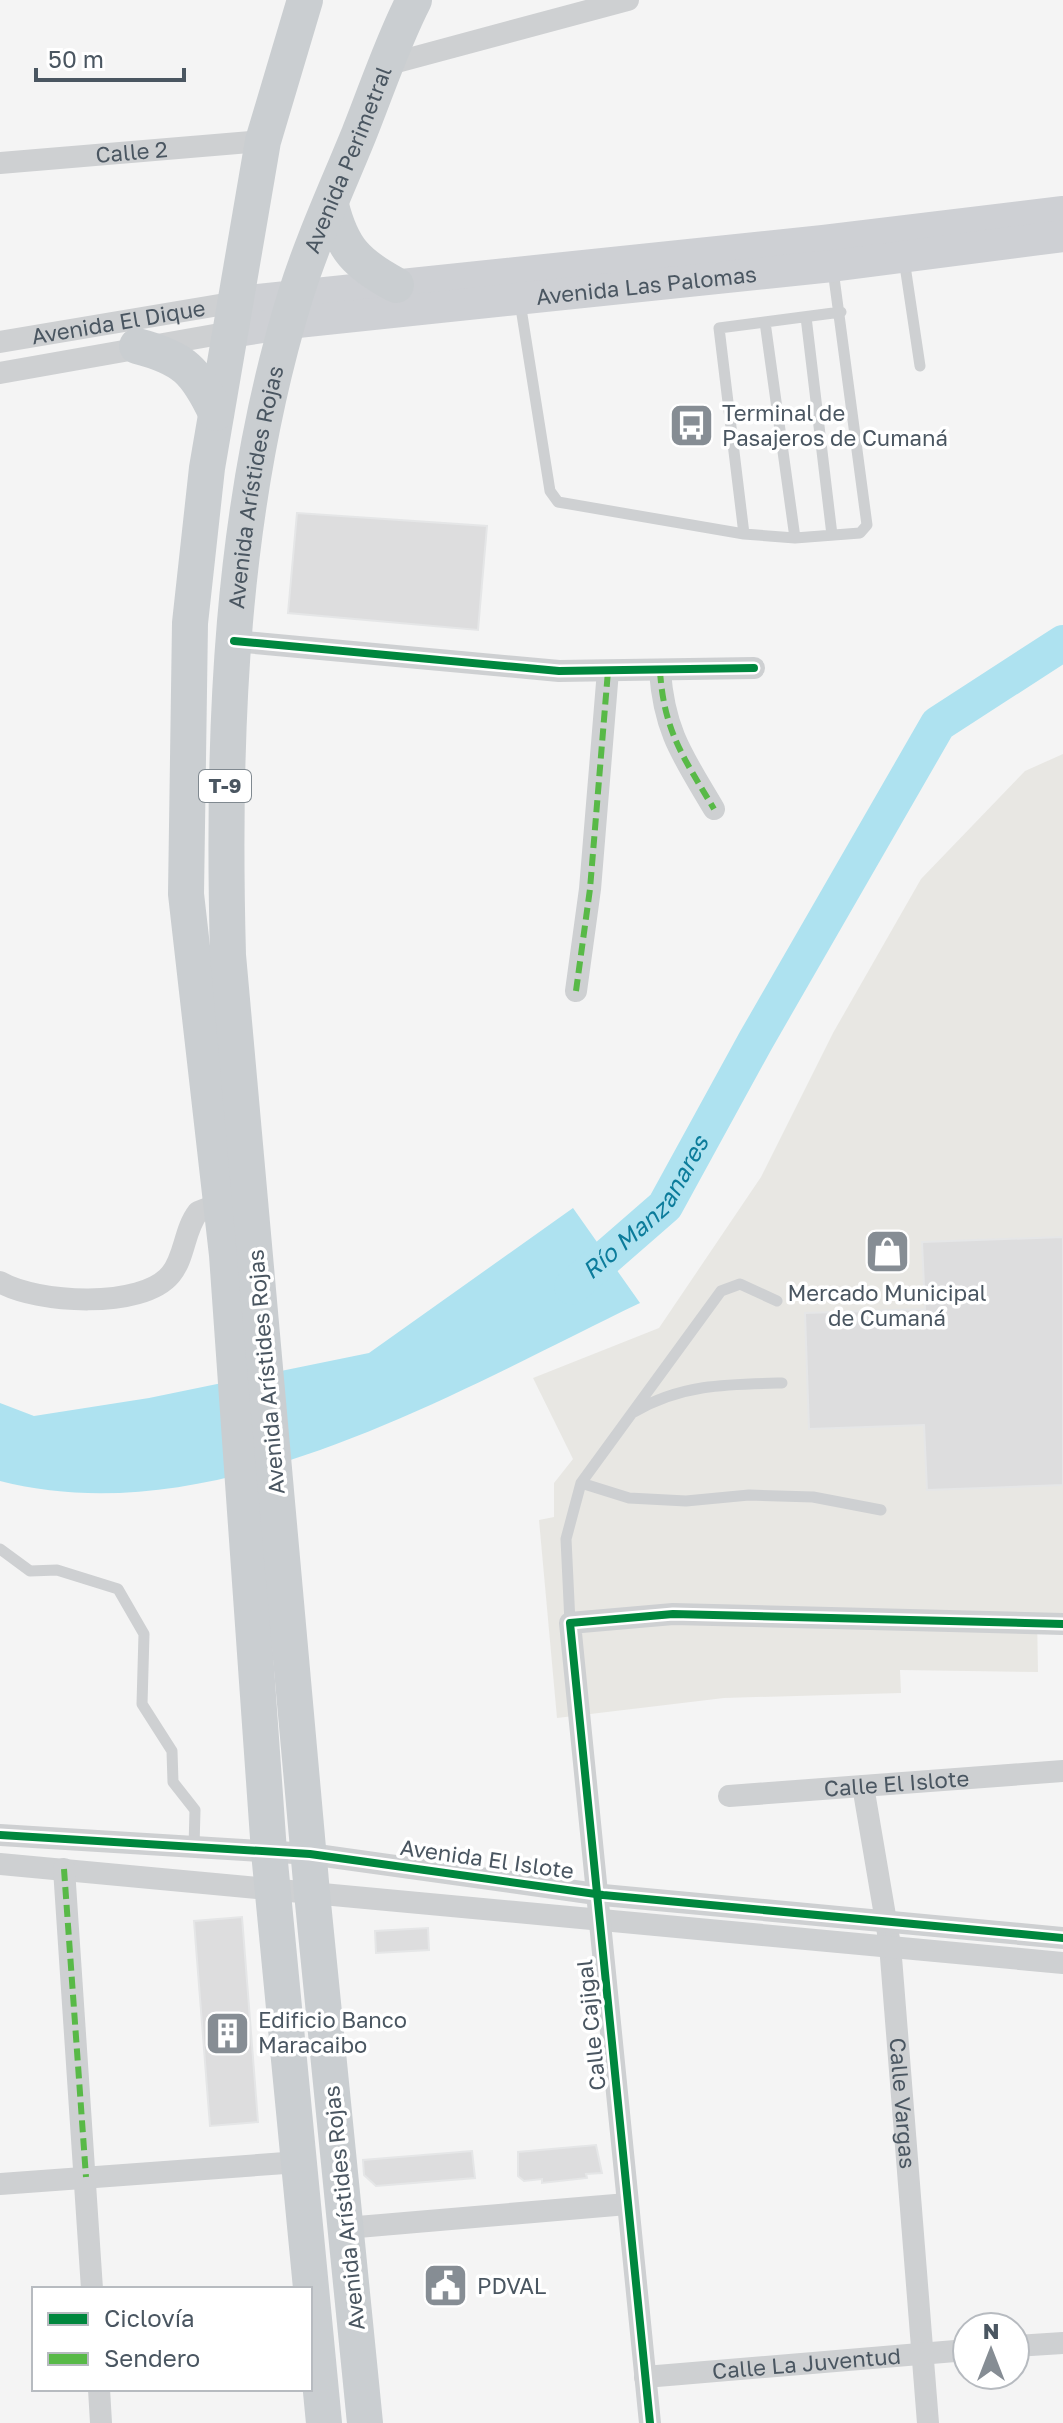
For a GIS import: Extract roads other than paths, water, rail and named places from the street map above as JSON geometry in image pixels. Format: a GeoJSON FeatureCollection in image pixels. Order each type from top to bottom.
{"type":"FeatureCollection","features":[{"type":"Feature","properties":{"kind":"main road","name":"T-9"},"geometry":{"type":"LineString","coordinates":[[234,317],[263,141],[305,0]]}},
{"type":"Feature","properties":{"kind":"main road","name":"Avenida Perimetral"},"geometry":{"type":"LineString","coordinates":[[292,309],[414,0]]}},
{"type":"Feature","properties":{"kind":"main road"},"geometry":{"type":"LineString","coordinates":[[331,205],[338,233],[349,252],[371,271],[396,285]]}},
{"type":"Feature","properties":{"kind":"main road","name":"Avenida Las Palomas"},"geometry":{"type":"LineString","coordinates":[[234,317],[292,309],[396,285],[823,241],[1063,212]]}},
{"type":"Feature","properties":{"kind":"main road","name":"Avenida Las Palomas"},"geometry":{"type":"LineString","coordinates":[[292,309],[520,299],[832,266],[1063,236]]}},
{"type":"Feature","properties":{"kind":"main road","name":"Avenida Arístides Rojas"},"geometry":{"type":"LineString","coordinates":[[292,309],[255,471],[234,641],[224,802],[228,955],[241,1255],[269,1589],[310,1854],[365,2423]]}},
{"type":"Feature","properties":{"kind":"main road","name":"Avenida Arístides Rojas"},"geometry":{"type":"LineString","coordinates":[[234,317],[216,413],[190,623],[186,894],[221,1203],[241,1255]]}},
{"type":"Feature","properties":{"kind":"main road"},"geometry":{"type":"LineString","coordinates":[[137,346],[173,356],[189,369],[199,378],[216,413]]}},
{"type":"Feature","properties":{"kind":"main road","name":"Avenida Arístides Rojas"},"geometry":{"type":"LineString","coordinates":[[269,1589],[269,1852],[311,2287]]}},
{"type":"Feature","properties":{"kind":"main road","name":"Avenida Arístides Rojas"},"geometry":{"type":"LineString","coordinates":[[312,2298],[324,2423]]}},
{"type":"Feature","properties":{"kind":"street"},"geometry":{"type":"LineString","coordinates":[[386,65],[628,0]]}},
{"type":"Feature","properties":{"kind":"street","name":"Calle 2"},"geometry":{"type":"LineString","coordinates":[[0,163],[263,141]]}},
{"type":"Feature","properties":{"kind":"street","name":"Avenida El Dique"},"geometry":{"type":"LineString","coordinates":[[0,342],[234,317]]}},
{"type":"Feature","properties":{"kind":"street","name":"Avenida El Dique"},"geometry":{"type":"LineString","coordinates":[[0,373],[137,346],[234,317]]}},
{"type":"Feature","properties":{"kind":"street"},"geometry":{"type":"LineString","coordinates":[[234,641],[559,671],[754,668]]}},
{"type":"Feature","properties":{"kind":"street"},"geometry":{"type":"LineString","coordinates":[[576,991],[590,889],[608,671]]}},
{"type":"Feature","properties":{"kind":"street"},"geometry":{"type":"LineString","coordinates":[[660,671],[662,707],[674,742],[714,809]]}},
{"type":"Feature","properties":{"kind":"street"},"geometry":{"type":"LineString","coordinates":[[0,1282],[27,1292],[71,1300],[108,1299],[150,1287],[172,1273],[198,1212],[221,1203]]}},
{"type":"Feature","properties":{"kind":"street"},"geometry":{"type":"LineString","coordinates":[[570,1623],[673,1614],[1063,1624]]}},
{"type":"Feature","properties":{"kind":"street","name":"Calle Cajigal"},"geometry":{"type":"LineString","coordinates":[[570,1623],[650,2423]]}},
{"type":"Feature","properties":{"kind":"street","name":"Calle El Islote"},"geometry":{"type":"LineString","coordinates":[[729,1796],[1063,1771]]}},
{"type":"Feature","properties":{"kind":"street","name":"Calle Vargas"},"geometry":{"type":"LineString","coordinates":[[863,1786],[890,1945],[928,2423]]}},
{"type":"Feature","properties":{"kind":"street","name":"Avenida El Islote"},"geometry":{"type":"LineString","coordinates":[[0,1835],[310,1854],[598,1892],[1063,1938]]}},
{"type":"Feature","properties":{"kind":"street"},"geometry":{"type":"LineString","coordinates":[[0,1864],[1063,1963]]}},
{"type":"Feature","properties":{"kind":"street"},"geometry":{"type":"LineString","coordinates":[[64,1869],[92,2287]]}},
{"type":"Feature","properties":{"kind":"street"},"geometry":{"type":"LineString","coordinates":[[0,2184],[299,2162]]}},
{"type":"Feature","properties":{"kind":"street"},"geometry":{"type":"LineString","coordinates":[[346,2228],[627,2204]]}},
{"type":"Feature","properties":{"kind":"street"},"geometry":{"type":"LineString","coordinates":[[1031,2345],[1063,2343]]}},
{"type":"Feature","properties":{"kind":"street","name":"Calle La Juventud"},"geometry":{"type":"LineString","coordinates":[[645,2377],[951,2351]]}},
{"type":"Feature","properties":{"kind":"street"},"geometry":{"type":"LineString","coordinates":[[99,2391],[101,2423]]}},
{"type":"Feature","properties":{"kind":"lane"},"geometry":{"type":"LineString","coordinates":[[904,255],[920,366]]}},
{"type":"Feature","properties":{"kind":"lane"},"geometry":{"type":"LineString","coordinates":[[520,299],[550,491],[558,502],[744,534],[795,538],[860,533],[867,525],[841,312],[832,266]]}},
{"type":"Feature","properties":{"kind":"lane"},"geometry":{"type":"LineString","coordinates":[[744,534],[719,328],[841,312]]}},
{"type":"Feature","properties":{"kind":"lane"},"geometry":{"type":"LineString","coordinates":[[806,317],[832,535]]}},
{"type":"Feature","properties":{"kind":"lane"},"geometry":{"type":"LineString","coordinates":[[765,322],[795,538]]}},
{"type":"Feature","properties":{"kind":"lane"},"geometry":{"type":"LineString","coordinates":[[570,1623],[566,1539],[581,1483],[721,1291],[740,1284],[777,1301]]}},
{"type":"Feature","properties":{"kind":"lane"},"geometry":{"type":"LineString","coordinates":[[630,1414],[656,1398],[691,1387],[782,1383]]}},
{"type":"Feature","properties":{"kind":"lane"},"geometry":{"type":"LineString","coordinates":[[581,1483],[629,1498],[686,1501],[749,1495],[813,1497],[881,1510]]}},
{"type":"Feature","properties":{"kind":"lane"},"geometry":{"type":"LineString","coordinates":[[0,1549],[30,1571],[57,1570],[118,1589],[144,1634],[142,1704],[172,1751],[173,1782],[195,1810],[194,1847]]}},
{"type":"Feature","properties":{"kind":"water"},"geometry":{"type":"Polygon","coordinates":[[[573,1208],[640,1303],[491,1377],[330,1446],[247,1473],[164,1489],[81,1493],[0,1481],[0,1403],[34,1416],[149,1398],[369,1353],[573,1208]]]}},
{"type":"Feature","properties":{"kind":"waterway","name":"Río Manzanares"},"geometry":{"type":"LineString","coordinates":[[572,1287],[665,1206],[756,1040],[938,724],[1063,643]]}},
{"type":"Feature","properties":{"kind":"place","name":"Terminal de Pasajeros de Cumaná"},"geometry":{"type":"Point","coordinates":[691,426]}},
{"type":"Feature","properties":{"kind":"place","name":"Mercado Municipal de Cumaná"},"geometry":{"type":"Point","coordinates":[887,1252]}},
{"type":"Feature","properties":{"kind":"place","name":"Edificio Banco Maracaibo"},"geometry":{"type":"Point","coordinates":[227,2033]}},
{"type":"Feature","properties":{"kind":"place","name":"PDVAL"},"geometry":{"type":"Point","coordinates":[446,2286]}}]}
